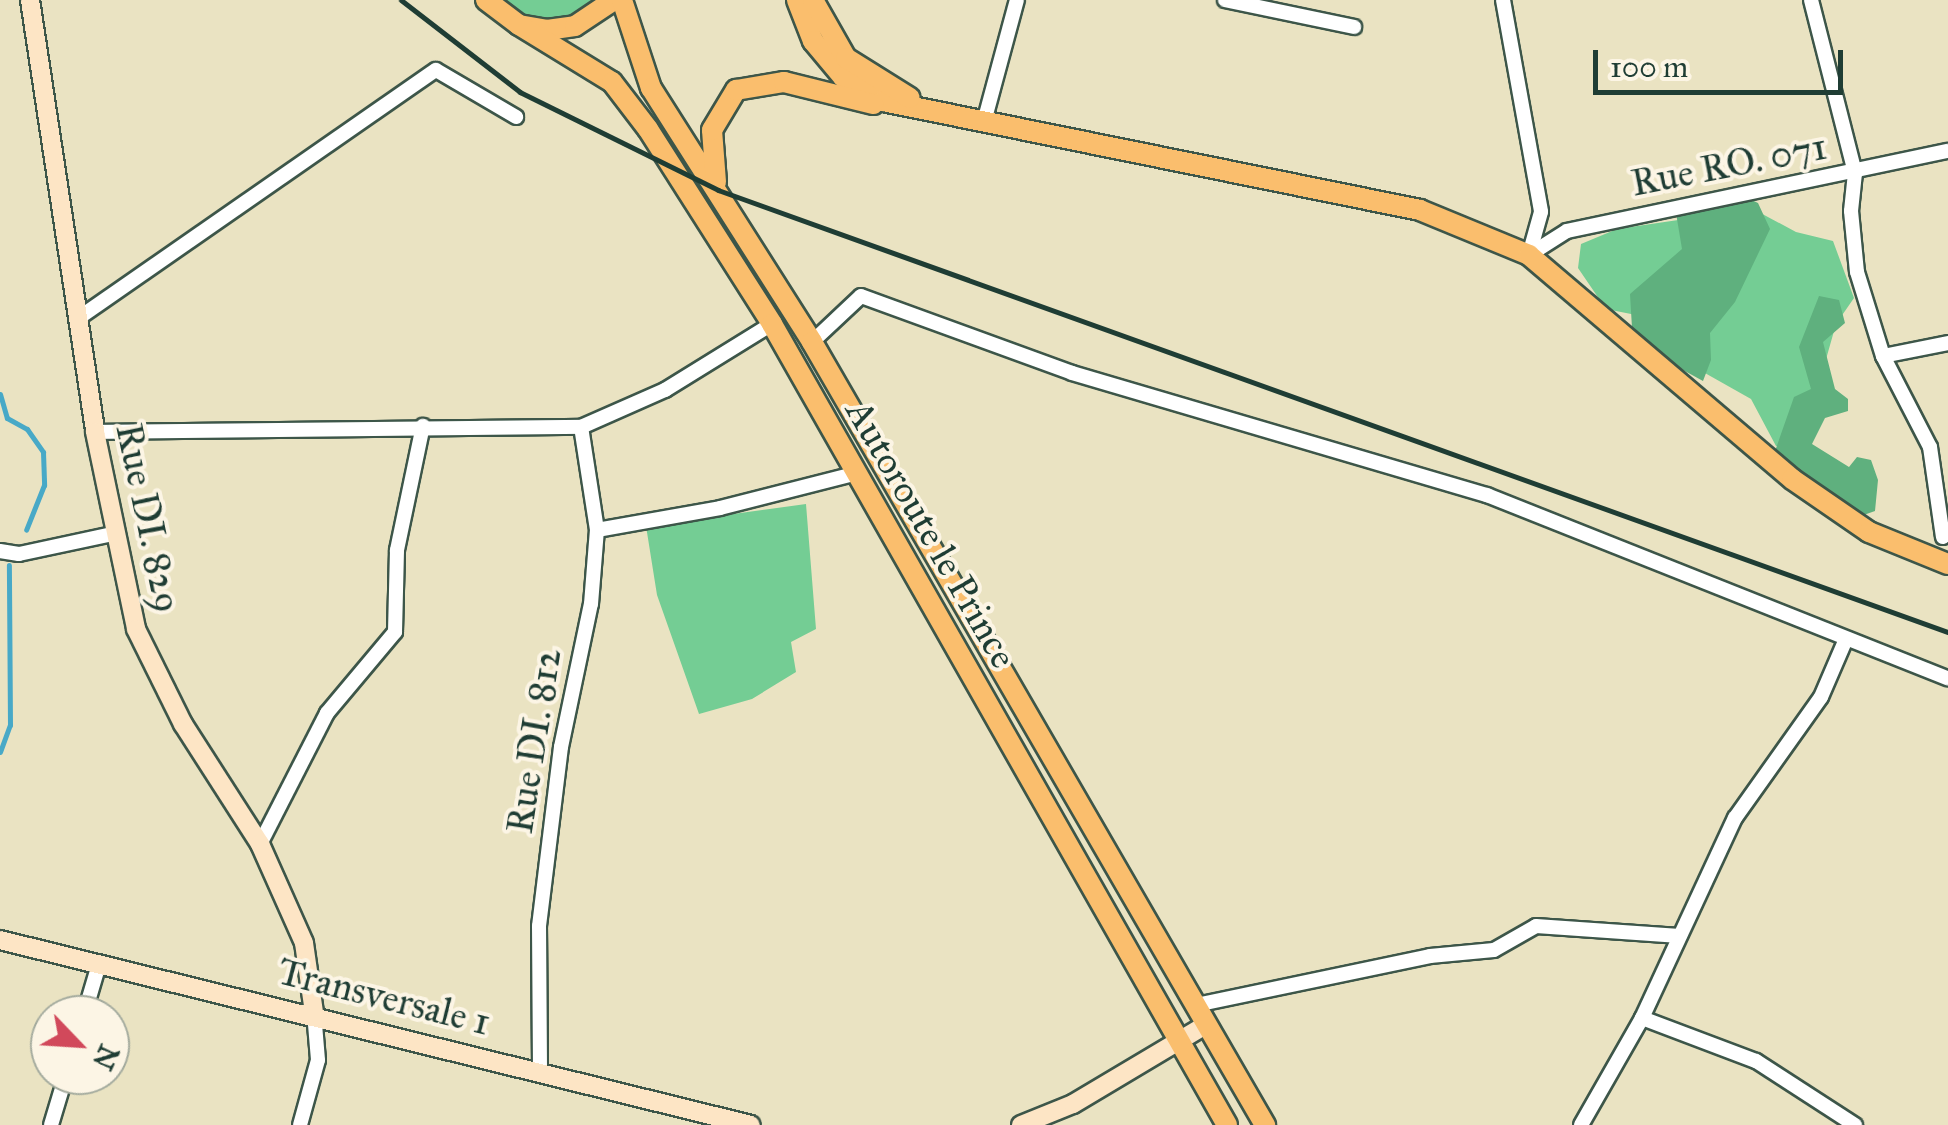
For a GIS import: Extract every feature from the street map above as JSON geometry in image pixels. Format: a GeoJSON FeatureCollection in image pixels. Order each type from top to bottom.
{"type":"FeatureCollection","features":[{"type":"Feature","properties":{"kind":"main road","name":"Autoroute le Prince"},"geometry":{"type":"LineString","coordinates":[[486,0],[612,82],[772,324],[1227,1125]]}},
{"type":"Feature","properties":{"kind":"main road"},"geometry":{"type":"LineString","coordinates":[[519,25],[576,26],[614,0]]}},
{"type":"Feature","properties":{"kind":"main road","name":"Autoroute le Prince"},"geometry":{"type":"LineString","coordinates":[[622,0],[650,88],[812,342],[1265,1125]]}},
{"type":"Feature","properties":{"kind":"main road"},"geometry":{"type":"LineString","coordinates":[[798,0],[813,41],[843,77],[883,100],[1420,210],[1529,255],[1792,479],[1869,532],[1939,562]]}},
{"type":"Feature","properties":{"kind":"main road"},"geometry":{"type":"LineString","coordinates":[[812,0],[846,58],[939,112]]}},
{"type":"Feature","properties":{"kind":"main road"},"geometry":{"type":"LineString","coordinates":[[716,188],[712,152],[718,112],[736,90],[754,82],[939,112]]}},
{"type":"Feature","properties":{"kind":"street","name":"Rue DI. 829"},"geometry":{"type":"LineString","coordinates":[[30,0],[112,534],[136,629],[183,724],[260,844],[304,944],[314,1012]]}},
{"type":"Feature","properties":{"kind":"street"},"geometry":{"type":"LineString","coordinates":[[984,122],[1016,0]]}},
{"type":"Feature","properties":{"kind":"street"},"geometry":{"type":"LineString","coordinates":[[1226,0],[1354,27]]}},
{"type":"Feature","properties":{"kind":"street"},"geometry":{"type":"LineString","coordinates":[[1502,0],[1541,212],[1529,255]]}},
{"type":"Feature","properties":{"kind":"street"},"geometry":{"type":"LineString","coordinates":[[1811,0],[1855,173],[1851,210],[1858,272],[1883,356],[1930,447],[1946,537],[1939,562]]}},
{"type":"Feature","properties":{"kind":"street"},"geometry":{"type":"LineString","coordinates":[[80,317],[436,70],[516,117]]}},
{"type":"Feature","properties":{"kind":"street","name":"Rue RO. 071"},"geometry":{"type":"LineString","coordinates":[[1529,255],[1568,231],[1948,151]]}},
{"type":"Feature","properties":{"kind":"street"},"geometry":{"type":"LineString","coordinates":[[812,342],[860,296],[1072,373],[1487,495],[1948,678]]}},
{"type":"Feature","properties":{"kind":"street"},"geometry":{"type":"LineString","coordinates":[[95,432],[581,427],[666,390],[772,324]]}},
{"type":"Feature","properties":{"kind":"street"},"geometry":{"type":"LineString","coordinates":[[1883,356],[1948,343]]}},
{"type":"Feature","properties":{"kind":"street"},"geometry":{"type":"LineString","coordinates":[[260,844],[326,714],[395,632],[397,550],[423,426]]}},
{"type":"Feature","properties":{"kind":"street","name":"Rue DI. 812"},"geometry":{"type":"LineString","coordinates":[[540,1068],[539,926],[560,747],[592,604],[596,530],[581,427]]}},
{"type":"Feature","properties":{"kind":"street"},"geometry":{"type":"LineString","coordinates":[[596,530],[720,508],[857,473]]}},
{"type":"Feature","properties":{"kind":"street"},"geometry":{"type":"LineString","coordinates":[[0,551],[19,554],[112,534]]}},
{"type":"Feature","properties":{"kind":"street"},"geometry":{"type":"LineString","coordinates":[[1581,1125],[1642,1018],[1734,818],[1821,698],[1846,639]]}},
{"type":"Feature","properties":{"kind":"street"},"geometry":{"type":"LineString","coordinates":[[1020,1125],[1073,1104],[1178,1040],[1202,1015],[1430,956],[1494,950],[1536,926],[1680,936]]}},
{"type":"Feature","properties":{"kind":"street","name":"Transversale 1"},"geometry":{"type":"LineString","coordinates":[[0,940],[314,1012],[752,1125]]}},
{"type":"Feature","properties":{"kind":"street"},"geometry":{"type":"LineString","coordinates":[[90,995],[99,964]]}},
{"type":"Feature","properties":{"kind":"street"},"geometry":{"type":"LineString","coordinates":[[300,1125],[318,1060],[314,1012]]}},
{"type":"Feature","properties":{"kind":"street"},"geometry":{"type":"LineString","coordinates":[[1642,1018],[1756,1061],[1855,1125]]}},
{"type":"Feature","properties":{"kind":"street"},"geometry":{"type":"LineString","coordinates":[[51,1125],[60,1095]]}},
{"type":"Feature","properties":{"kind":"green space"},"geometry":{"type":"Polygon","coordinates":[[[493,0],[607,0],[583,17],[529,22],[493,0]]]}},
{"type":"Feature","properties":{"kind":"green space"},"geometry":{"type":"Polygon","coordinates":[[[1737,193],[1758,203],[1770,229],[1735,302],[1710,333],[1711,360],[1703,381],[1672,364],[1632,328],[1630,294],[1682,249],[1676,213],[1737,193]]]}},
{"type":"Feature","properties":{"kind":"green space"},"geometry":{"type":"Polygon","coordinates":[[[1753,209],[1796,232],[1833,241],[1854,298],[1836,324],[1802,444],[1776,446],[1751,399],[1673,355],[1646,317],[1606,309],[1578,268],[1581,244],[1617,229],[1753,209]]]}},
{"type":"Feature","properties":{"kind":"green space"},"geometry":{"type":"Polygon","coordinates":[[[1819,296],[1839,300],[1845,323],[1823,342],[1835,389],[1848,399],[1848,411],[1825,418],[1812,444],[1849,467],[1857,457],[1871,460],[1878,480],[1875,511],[1858,517],[1774,454],[1794,397],[1811,389],[1799,347],[1819,296]]]}},
{"type":"Feature","properties":{"kind":"green space"},"geometry":{"type":"Polygon","coordinates":[[[806,504],[816,629],[791,642],[796,672],[752,699],[699,714],[657,595],[646,526],[806,504]]]}},
{"type":"Feature","properties":{"kind":"waterway"},"geometry":{"type":"LineString","coordinates":[[0,394],[7,418],[27,429],[43,452],[44,485],[26,530]]}},
{"type":"Feature","properties":{"kind":"waterway"},"geometry":{"type":"LineString","coordinates":[[0,752],[10,725],[9,565]]}},
{"type":"Feature","properties":{"kind":"railway"},"geometry":{"type":"LineString","coordinates":[[401,0],[520,92],[718,190],[1948,632]]}}]}
